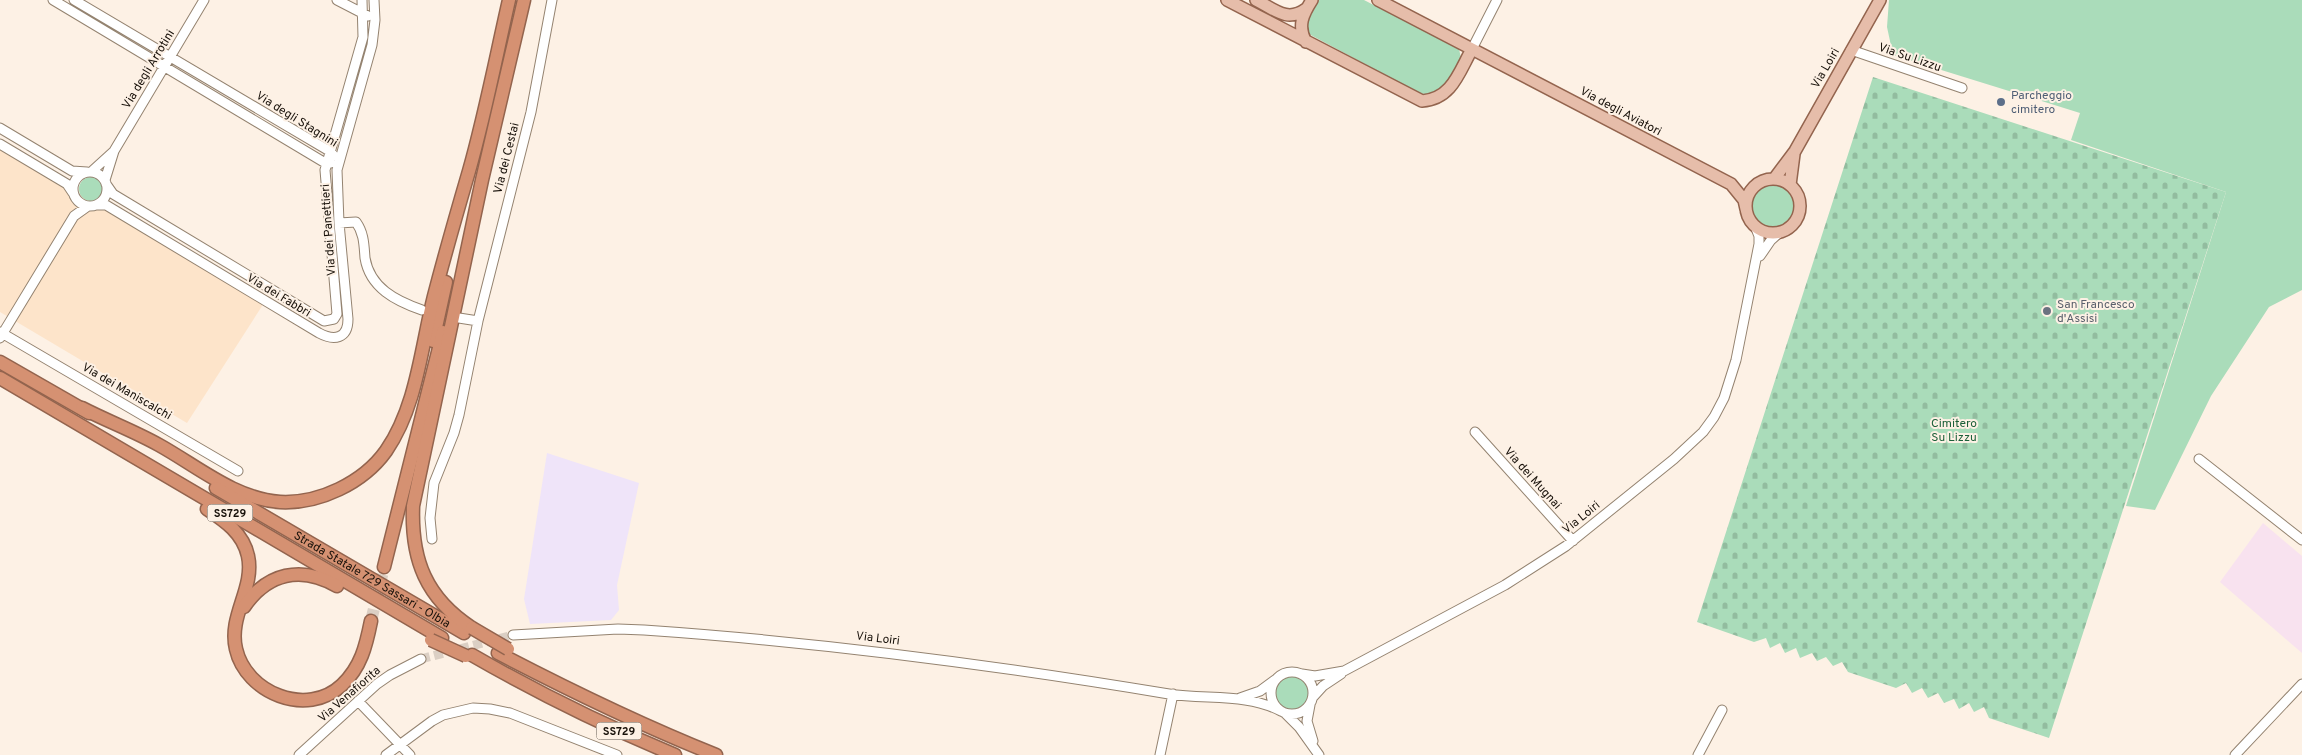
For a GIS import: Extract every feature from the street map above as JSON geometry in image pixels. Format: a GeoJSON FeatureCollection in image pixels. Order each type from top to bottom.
{"type":"FeatureCollection","features":[{"type":"Feature","properties":{"kind":"highway"},"geometry":{"type":"LineString","coordinates":[[82,408],[158,444],[232,488],[260,498],[281,502],[308,500],[332,492],[355,480],[385,452],[407,410],[434,297],[470,170],[509,0]]}},
{"type":"Feature","properties":{"kind":"highway"},"geometry":{"type":"LineString","coordinates":[[384,567],[407,468],[423,412],[471,216],[482,180],[524,0]]}},
{"type":"Feature","properties":{"kind":"highway"},"geometry":{"type":"LineString","coordinates":[[407,468],[417,412],[464,206],[470,170]]}},
{"type":"Feature","properties":{"kind":"highway"},"geometry":{"type":"LineString","coordinates":[[468,631],[429,586],[417,556],[413,522],[415,499],[476,217],[482,180]]}},
{"type":"Feature","properties":{"kind":"highway","name":"Strada Statale 729 Sassari - Olbia"},"geometry":{"type":"LineString","coordinates":[[0,362],[576,694],[650,728],[716,755]]}},
{"type":"Feature","properties":{"kind":"highway","name":"Strada Statale 729 Sassari - Olbia"},"geometry":{"type":"LineString","coordinates":[[0,378],[125,451],[436,639]]}},
{"type":"Feature","properties":{"kind":"highway"},"geometry":{"type":"LineString","coordinates":[[125,451],[224,520],[239,536],[248,555],[250,573],[234,628],[236,650],[253,680],[274,695],[306,700],[328,695],[339,688],[355,670],[365,649],[372,621]]}},
{"type":"Feature","properties":{"kind":"highway"},"geometry":{"type":"LineString","coordinates":[[237,617],[253,594],[266,584],[284,576],[305,573],[328,581],[436,639]]}},
{"type":"Feature","properties":{"kind":"highway","name":"SS729"},"geometry":{"type":"LineString","coordinates":[[436,639],[563,704],[675,755]]}},
{"type":"Feature","properties":{"kind":"main road"},"geometry":{"type":"LineString","coordinates":[[1227,0],[1422,100],[1440,98],[1447,92],[1472,49]]}},
{"type":"Feature","properties":{"kind":"main road"},"geometry":{"type":"LineString","coordinates":[[1256,0],[1289,16],[1298,15],[1309,4]]}},
{"type":"Feature","properties":{"kind":"main road","name":"Via degli Aviatori"},"geometry":{"type":"LineString","coordinates":[[1378,0],[1731,184],[1744,200],[1746,209]]}},
{"type":"Feature","properties":{"kind":"main road","name":"Via Loiri"},"geometry":{"type":"LineString","coordinates":[[1795,151],[1880,0]]}},
{"type":"Feature","properties":{"kind":"main road"},"geometry":{"type":"LineString","coordinates":[[1306,42],[1301,26],[1309,4]]}},
{"type":"Feature","properties":{"kind":"main road"},"geometry":{"type":"LineString","coordinates":[[1774,179],[1795,151]]}},
{"type":"Feature","properties":{"kind":"main road"},"geometry":{"type":"LineString","coordinates":[[1790,185],[1795,151]]}},
{"type":"Feature","properties":{"kind":"main road"},"geometry":{"type":"LineString","coordinates":[[1731,184],[1754,186],[1774,179],[1790,185],[1797,193],[1800,202],[1800,213],[1792,226],[1779,233],[1762,231],[1750,221],[1746,209],[1746,200],[1754,186]]}},
{"type":"Feature","properties":{"kind":"street","name":"Via degli Stagnini"},"geometry":{"type":"LineString","coordinates":[[53,0],[327,164],[339,162],[331,152],[74,0]]}},
{"type":"Feature","properties":{"kind":"street","name":"Via degli Arrotini"},"geometry":{"type":"LineString","coordinates":[[114,151],[204,0]]}},
{"type":"Feature","properties":{"kind":"street"},"geometry":{"type":"LineString","coordinates":[[337,0],[375,20]]}},
{"type":"Feature","properties":{"kind":"street","name":"Via dei Panettieri"},"geometry":{"type":"LineString","coordinates":[[334,319],[337,314],[325,177],[363,37],[364,14],[362,0]]}},
{"type":"Feature","properties":{"kind":"street","name":"Via dei Panettieri"},"geometry":{"type":"LineString","coordinates":[[338,338],[342,336],[348,326],[337,179],[339,162],[372,45],[375,20],[374,0]]}},
{"type":"Feature","properties":{"kind":"street","name":"Via dei Cestai"},"geometry":{"type":"LineString","coordinates":[[432,539],[430,518],[434,483],[456,424],[478,322],[531,112],[552,0]]}},
{"type":"Feature","properties":{"kind":"street"},"geometry":{"type":"LineString","coordinates":[[1472,49],[1497,0]]}},
{"type":"Feature","properties":{"kind":"street","name":"Via Su Lizzu"},"geometry":{"type":"LineString","coordinates":[[1851,50],[1962,88]]}},
{"type":"Feature","properties":{"kind":"street"},"geometry":{"type":"LineString","coordinates":[[0,128],[72,171],[98,174],[105,182]]}},
{"type":"Feature","properties":{"kind":"street"},"geometry":{"type":"LineString","coordinates":[[0,144],[67,184],[75,195],[92,205]]}},
{"type":"Feature","properties":{"kind":"street"},"geometry":{"type":"LineString","coordinates":[[74,216],[75,182],[78,177],[89,172],[114,151]]}},
{"type":"Feature","properties":{"kind":"street"},"geometry":{"type":"LineString","coordinates":[[1,335],[74,216],[106,194],[105,182],[114,151]]}},
{"type":"Feature","properties":{"kind":"street","name":"Via dei Fabbri"},"geometry":{"type":"LineString","coordinates":[[105,182],[113,194],[216,257],[324,321],[334,319]]}},
{"type":"Feature","properties":{"kind":"street","name":"Via dei Fabbri"},"geometry":{"type":"LineString","coordinates":[[92,205],[106,206],[319,333],[328,338],[338,338]]}},
{"type":"Feature","properties":{"kind":"street"},"geometry":{"type":"LineString","coordinates":[[339,223],[356,222],[361,229],[368,271],[380,288],[403,303],[422,310]]}},
{"type":"Feature","properties":{"kind":"street","name":"Via Loiri"},"geometry":{"type":"LineString","coordinates":[[1302,674],[1325,675],[1344,672],[1505,585],[1573,540],[1674,460],[1703,432],[1724,398],[1736,360],[1756,263],[1759,236],[1755,226]]}},
{"type":"Feature","properties":{"kind":"street","name":"Via Loiri"},"geometry":{"type":"LineString","coordinates":[[1756,263],[1762,251],[1779,233]]}},
{"type":"Feature","properties":{"kind":"street"},"geometry":{"type":"LineString","coordinates":[[210,268],[216,257]]}},
{"type":"Feature","properties":{"kind":"street"},"geometry":{"type":"LineString","coordinates":[[459,318],[478,322]]}},
{"type":"Feature","properties":{"kind":"street","name":"Via dei Maniscalchi"},"geometry":{"type":"LineString","coordinates":[[1,335],[238,471]]}},
{"type":"Feature","properties":{"kind":"street","name":"Via dei Mugnai"},"geometry":{"type":"LineString","coordinates":[[1475,432],[1573,540]]}},
{"type":"Feature","properties":{"kind":"street"},"geometry":{"type":"LineString","coordinates":[[2199,459],[2302,540]]}},
{"type":"Feature","properties":{"kind":"street","name":"Via Loiri"},"geometry":{"type":"LineString","coordinates":[[513,635],[618,629],[674,632],[869,650],[1096,681],[1173,694],[1238,698],[1264,703],[1282,711]]}},
{"type":"Feature","properties":{"kind":"street","name":"Via Venafiorita"},"geometry":{"type":"LineString","coordinates":[[299,755],[358,701],[390,675],[421,659]]}},
{"type":"Feature","properties":{"kind":"street"},"geometry":{"type":"LineString","coordinates":[[1287,672],[1302,674],[1311,684],[1311,701],[1307,721],[1319,754],[1299,727],[1272,700],[1271,693],[1275,680],[1287,672]]}},
{"type":"Feature","properties":{"kind":"street"},"geometry":{"type":"LineString","coordinates":[[1282,711],[1300,712],[1323,686],[1344,672]]}},
{"type":"Feature","properties":{"kind":"street","name":"Via Loiri"},"geometry":{"type":"LineString","coordinates":[[1238,698],[1260,691],[1275,680]]}},
{"type":"Feature","properties":{"kind":"street"},"geometry":{"type":"LineString","coordinates":[[2235,755],[2302,684]]}},
{"type":"Feature","properties":{"kind":"street"},"geometry":{"type":"LineString","coordinates":[[1160,755],[1173,694]]}},
{"type":"Feature","properties":{"kind":"street"},"geometry":{"type":"LineString","coordinates":[[358,701],[410,755]]}},
{"type":"Feature","properties":{"kind":"street"},"geometry":{"type":"LineString","coordinates":[[386,755],[443,715],[473,708],[510,713],[617,755]]}},
{"type":"Feature","properties":{"kind":"street"},"geometry":{"type":"LineString","coordinates":[[1698,755],[1722,710]]}},
{"type":"Feature","properties":{"kind":"shaded area"},"geometry":{"type":"Polygon","coordinates":[[[0,147],[264,303],[187,423],[0,312],[0,147]]]}},
{"type":"Feature","properties":{"kind":"shaded area"},"geometry":{"type":"Polygon","coordinates":[[[547,453],[639,483],[617,585],[619,610],[611,620],[530,624],[524,599],[547,453]]]}},
{"type":"Feature","properties":{"kind":"shaded area"},"geometry":{"type":"Polygon","coordinates":[[[2263,523],[2302,556],[2302,653],[2220,582],[2263,523]]]}},
{"type":"Feature","properties":{"kind":"green space"},"geometry":{"type":"Polygon","coordinates":[[[1319,0],[1364,0],[1459,49],[1461,58],[1450,78],[1440,89],[1427,94],[1419,93],[1307,33],[1307,20],[1319,0]]]}},
{"type":"Feature","properties":{"kind":"green space"},"geometry":{"type":"Polygon","coordinates":[[[1889,0],[2302,0],[2302,290],[2269,307],[2211,396],[2155,510],[2126,506],[2226,192],[2071,140],[2080,113],[1893,55],[1887,27],[1889,0]]]}},
{"type":"Feature","properties":{"kind":"green space","name":"Cimitero Su Lizzu"},"geometry":{"type":"Polygon","coordinates":[[[1873,77],[2226,192],[2049,738],[1989,718],[1984,707],[1974,712],[1969,703],[1959,709],[1954,699],[1944,703],[1938,693],[1928,698],[1922,688],[1912,693],[1906,683],[1896,688],[1848,672],[1842,662],[1833,666],[1826,657],[1817,661],[1812,653],[1800,658],[1796,648],[1785,653],[1780,643],[1770,648],[1766,638],[1754,642],[1697,622],[1873,77]]]}},
{"type":"Feature","properties":{"kind":"green space"},"geometry":{"type":"Polygon","coordinates":[[[91,177],[99,181],[103,189],[99,197],[91,201],[83,197],[79,189],[83,181],[91,177]]]}},
{"type":"Feature","properties":{"kind":"green space"},"geometry":{"type":"Polygon","coordinates":[[[1777,185],[1785,188],[1791,194],[1794,206],[1791,218],[1785,224],[1769,227],[1761,224],[1755,218],[1752,202],[1755,194],[1761,188],[1777,185]]]}},
{"type":"Feature","properties":{"kind":"green space"},"geometry":{"type":"Polygon","coordinates":[[[1292,676],[1304,681],[1309,693],[1304,705],[1292,710],[1280,705],[1275,693],[1280,681],[1292,676]]]}},
{"type":"Feature","properties":{"kind":"tunnel"},"geometry":{"type":"LineString","coordinates":[[371,621],[384,567]]}},
{"type":"Feature","properties":{"kind":"tunnel"},"geometry":{"type":"LineString","coordinates":[[421,659],[513,635]]}},
{"type":"Feature","properties":{"kind":"place","name":"Parcheggio cimitero"},"geometry":{"type":"Point","coordinates":[2001,102]}},
{"type":"Feature","properties":{"kind":"place","name":"San Francesco d'Assisi"},"geometry":{"type":"Point","coordinates":[2047,311]}}]}
